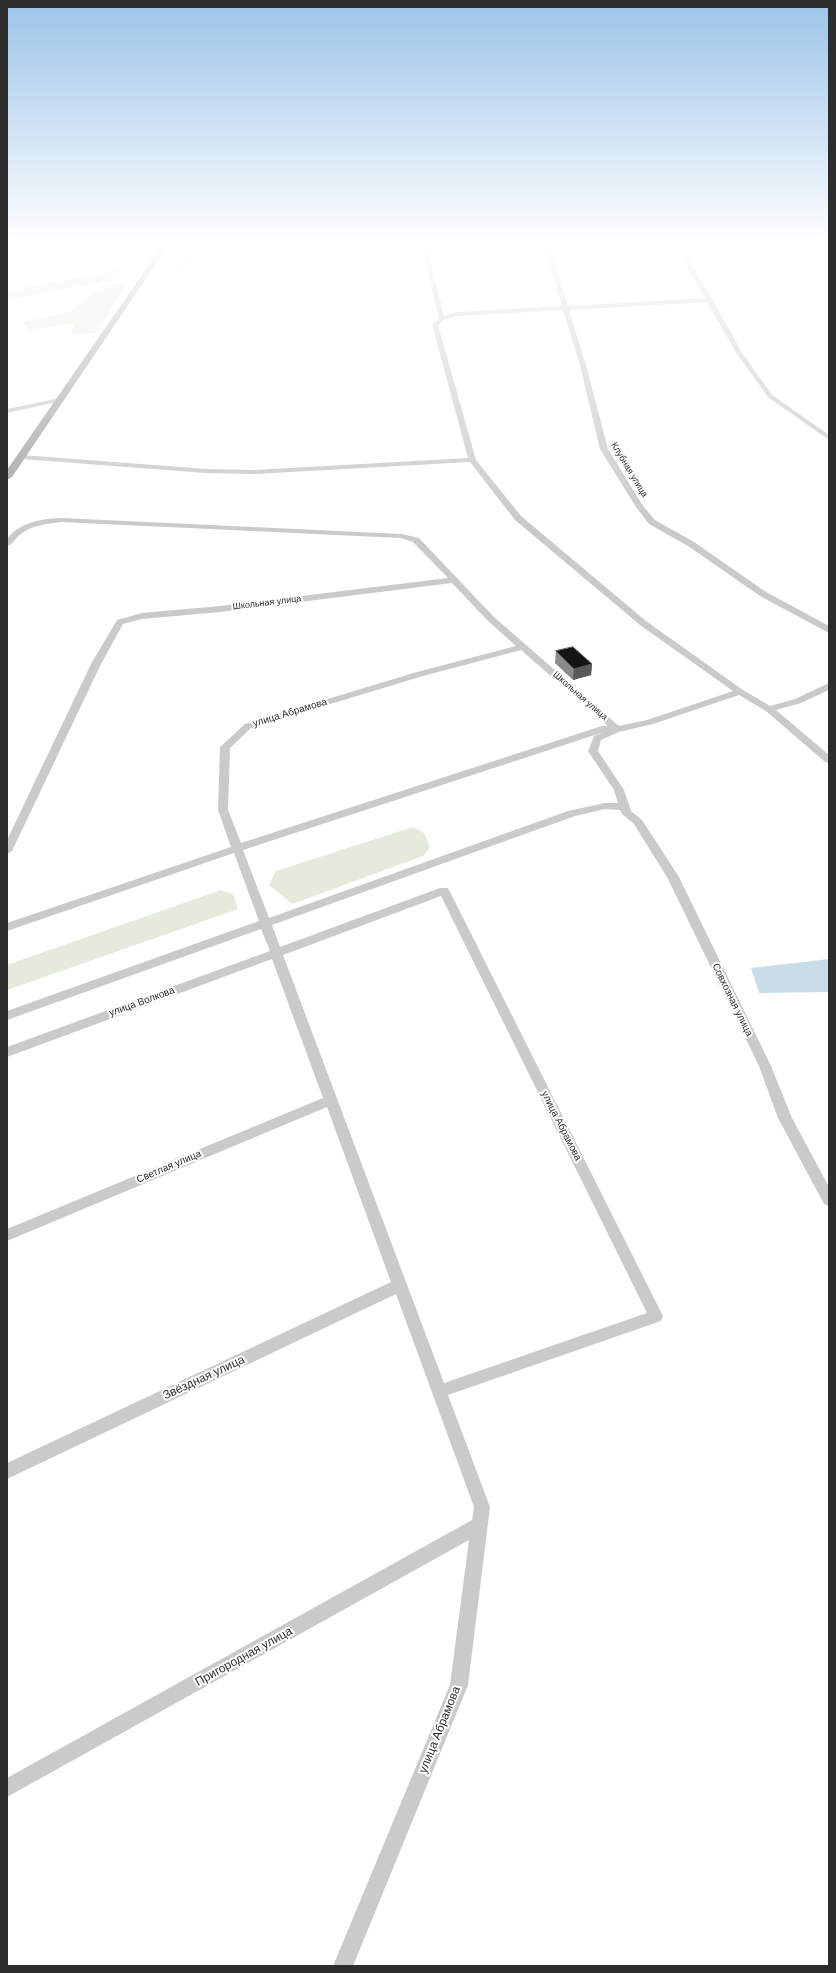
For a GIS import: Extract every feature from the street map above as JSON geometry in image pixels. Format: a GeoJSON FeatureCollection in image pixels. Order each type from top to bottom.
{"type":"FeatureCollection","features":[{"type":"Feature","properties":{"kind":"main road"},"geometry":{"type":"LineString","coordinates":[[7,477],[104,335]]}},
{"type":"Feature","properties":{"kind":"street"},"geometry":{"type":"LineString","coordinates":[[438,335],[472,460],[518,518],[643,623],[740,692],[769,709],[829,760]]}},
{"type":"Feature","properties":{"kind":"street","name":"Клубная улица"},"geometry":{"type":"LineString","coordinates":[[573,335],[604,449],[640,507],[652,522],[691,544],[763,594],[829,630]]}},
{"type":"Feature","properties":{"kind":"street"},"geometry":{"type":"LineString","coordinates":[[729,335],[740,354],[770,396],[829,438]]}},
{"type":"Feature","properties":{"kind":"street"},"geometry":{"type":"LineString","coordinates":[[7,411],[60,400]]}},
{"type":"Feature","properties":{"kind":"street"},"geometry":{"type":"LineString","coordinates":[[22,456],[206,471],[255,472],[472,460]]}},
{"type":"Feature","properties":{"kind":"street"},"geometry":{"type":"LineString","coordinates":[[7,544],[14,534],[22,528],[39,522],[60,520],[400,536],[416,540],[454,580]]}},
{"type":"Feature","properties":{"kind":"street","name":"Школьная улица"},"geometry":{"type":"LineString","coordinates":[[7,851],[96,664],[120,622],[142,616],[454,580],[491,619],[615,728]]}},
{"type":"Feature","properties":{"kind":"street","name":"улица Абрамова"},"geometry":{"type":"LineString","coordinates":[[343,1966],[459,1685],[482,1507],[223,810],[223,765],[225,747],[248,726],[420,674],[522,647]]}},
{"type":"Feature","properties":{"kind":"street"},"geometry":{"type":"LineString","coordinates":[[769,709],[798,702],[829,686]]}},
{"type":"Feature","properties":{"kind":"street"},"geometry":{"type":"LineString","coordinates":[[7,927],[238,848],[615,728],[650,722],[740,692]]}},
{"type":"Feature","properties":{"kind":"street","name":"Совхозная улица"},"geometry":{"type":"LineString","coordinates":[[615,728],[597,738],[593,751],[619,790],[626,812],[638,822],[673,877],[765,1066],[785,1118],[829,1200]]}},
{"type":"Feature","properties":{"kind":"street"},"geometry":{"type":"LineString","coordinates":[[7,1016],[572,813],[605,806],[625,807]]}},
{"type":"Feature","properties":{"kind":"street","name":"улица Абрамова"},"geometry":{"type":"LineString","coordinates":[[276,952],[444,891],[656,1316],[440,1392]]}},
{"type":"Feature","properties":{"kind":"street","name":"улица Волкова"},"geometry":{"type":"LineString","coordinates":[[7,1052],[276,952]]}},
{"type":"Feature","properties":{"kind":"street","name":"Светлая улица"},"geometry":{"type":"LineString","coordinates":[[7,1235],[331,1100]]}},
{"type":"Feature","properties":{"kind":"street","name":"Звёздная улица"},"geometry":{"type":"LineString","coordinates":[[7,1471],[400,1285]]}},
{"type":"Feature","properties":{"kind":"street","name":"Пригородная улица"},"geometry":{"type":"LineString","coordinates":[[7,1788],[480,1525]]}},
{"type":"Feature","properties":{"kind":"shaded area"},"geometry":{"type":"Polygon","coordinates":[[[413,827],[424,833],[430,847],[423,856],[292,904],[269,885],[276,871],[413,827]]]}},
{"type":"Feature","properties":{"kind":"shaded area"},"geometry":{"type":"Polygon","coordinates":[[[221,890],[233,894],[238,909],[7,990],[7,965],[221,890]]]}},
{"type":"Feature","properties":{"kind":"water"},"geometry":{"type":"Polygon","coordinates":[[[829,959],[829,992],[759,993],[751,968],[829,959]]]}},
{"type":"Feature","properties":{"kind":"building"},"geometry":{"type":"Polygon","coordinates":[[[573,647],[592,664],[574,669],[556,651],[573,647]]]}}]}
